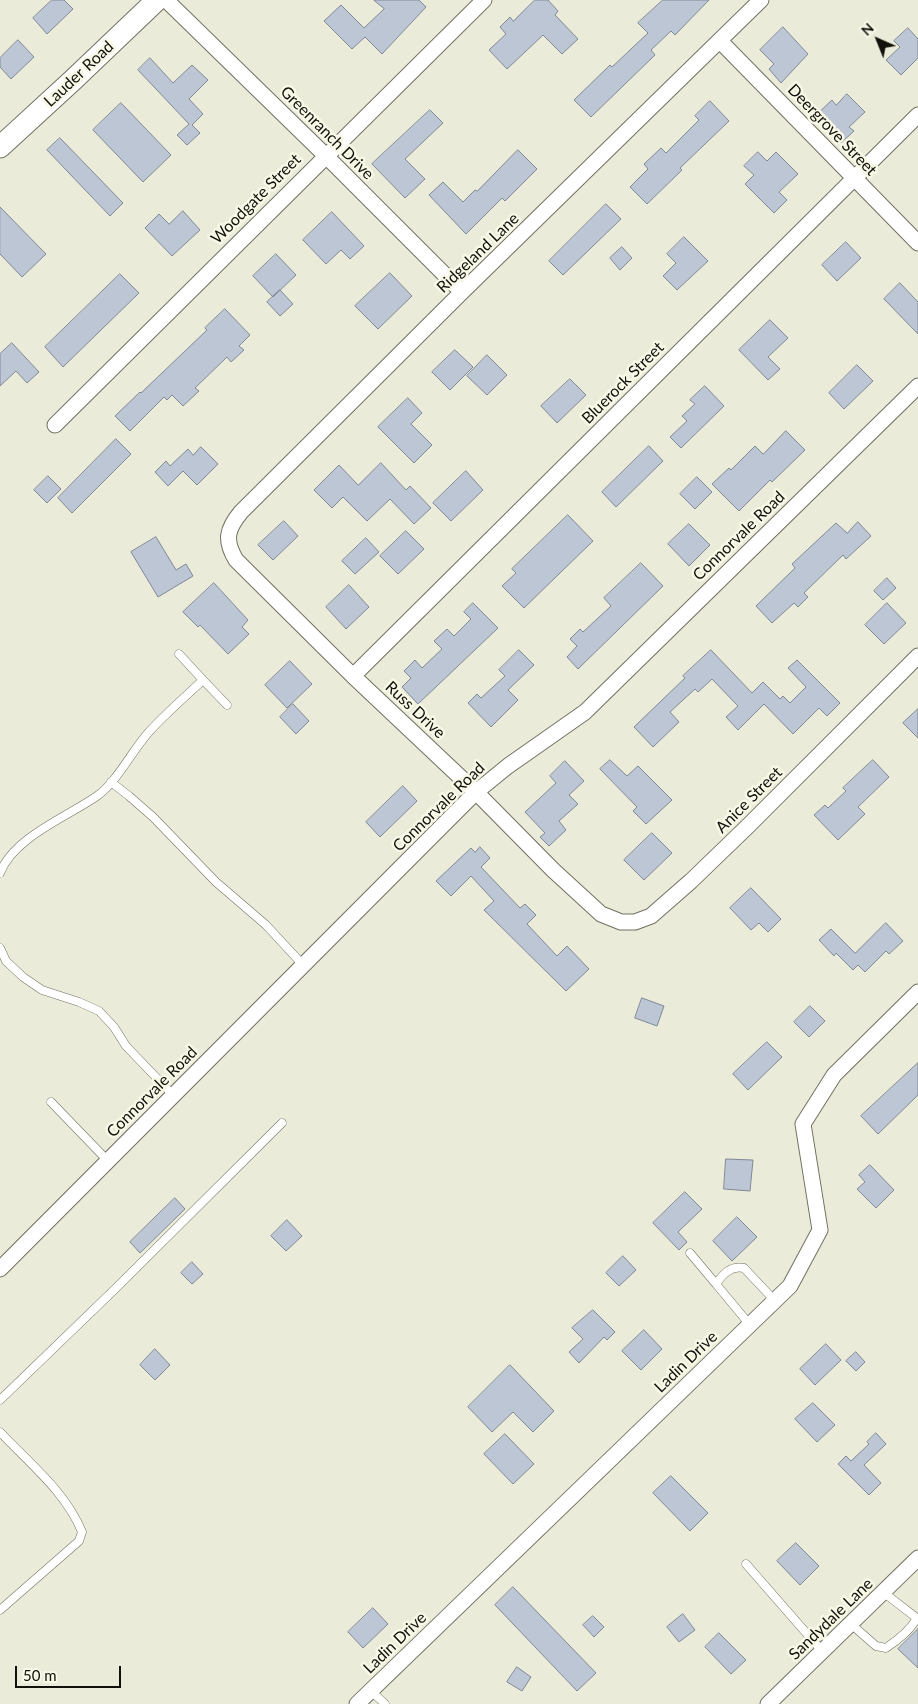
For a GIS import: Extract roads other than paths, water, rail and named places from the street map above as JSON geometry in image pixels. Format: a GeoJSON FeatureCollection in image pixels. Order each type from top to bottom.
{"type":"FeatureCollection","features":[{"type":"Feature","properties":{"kind":"main road","name":"Lauder Road"},"geometry":{"type":"LineString","coordinates":[[0,147],[156,0]]}},
{"type":"Feature","properties":{"kind":"street","name":"Greenranch Drive"},"geometry":{"type":"LineString","coordinates":[[166,0],[462,292]]}},
{"type":"Feature","properties":{"kind":"street","name":"Woodgate Street"},"geometry":{"type":"LineString","coordinates":[[55,424],[325,155],[484,0]]}},
{"type":"Feature","properties":{"kind":"street","name":"Ridgeland Lane"},"geometry":{"type":"LineString","coordinates":[[228,538],[231,523],[241,512],[462,292],[761,0]]}},
{"type":"Feature","properties":{"kind":"street","name":"Deergrove Street"},"geometry":{"type":"LineString","coordinates":[[720,41],[918,243]]}},
{"type":"Feature","properties":{"kind":"street","name":"Bluerock Street"},"geometry":{"type":"LineString","coordinates":[[353,676],[918,115]]}},
{"type":"Feature","properties":{"kind":"street","name":"Connorvale Road"},"geometry":{"type":"LineString","coordinates":[[0,1270],[476,792],[508,766],[585,712],[918,386]]}},
{"type":"Feature","properties":{"kind":"street","name":"Russ Drive"},"geometry":{"type":"LineString","coordinates":[[228,538],[230,550],[236,560],[353,676],[476,792],[553,870],[588,902]]}},
{"type":"Feature","properties":{"kind":"street","name":"Anice Street"},"geometry":{"type":"LineString","coordinates":[[588,902],[601,914],[620,922],[635,922],[651,916],[692,881],[918,656]]}},
{"type":"Feature","properties":{"kind":"street","name":"Ladin Drive"},"geometry":{"type":"LineString","coordinates":[[357,1704],[790,1286],[820,1230],[803,1124],[834,1075],[918,992]]}},
{"type":"Feature","properties":{"kind":"street","name":"Sandydale Lane"},"geometry":{"type":"LineString","coordinates":[[772,1703],[918,1558]]}},
{"type":"Feature","properties":{"kind":"lane"},"geometry":{"type":"LineString","coordinates":[[179,654],[227,705]]}},
{"type":"Feature","properties":{"kind":"lane"},"geometry":{"type":"LineString","coordinates":[[0,873],[16,849],[40,831],[100,794],[148,734],[203,680]]}},
{"type":"Feature","properties":{"kind":"lane"},"geometry":{"type":"LineString","coordinates":[[111,782],[153,817],[216,882],[266,924],[303,966]]}},
{"type":"Feature","properties":{"kind":"lane"},"geometry":{"type":"LineString","coordinates":[[0,948],[6,962],[42,990],[79,1002],[99,1011],[114,1027],[126,1046],[173,1095]]}},
{"type":"Feature","properties":{"kind":"lane"},"geometry":{"type":"LineString","coordinates":[[51,1102],[108,1161]]}},
{"type":"Feature","properties":{"kind":"lane"},"geometry":{"type":"LineString","coordinates":[[0,1400],[115,1290],[282,1123]]}},
{"type":"Feature","properties":{"kind":"lane"},"geometry":{"type":"LineString","coordinates":[[690,1253],[750,1325]]}},
{"type":"Feature","properties":{"kind":"lane"},"geometry":{"type":"LineString","coordinates":[[716,1284],[725,1272],[738,1267],[744,1268],[775,1301]]}},
{"type":"Feature","properties":{"kind":"lane"},"geometry":{"type":"LineString","coordinates":[[0,1432],[61,1496],[78,1521],[82,1532],[78,1541],[0,1610]]}},
{"type":"Feature","properties":{"kind":"lane"},"geometry":{"type":"LineString","coordinates":[[746,1564],[822,1652]]}},
{"type":"Feature","properties":{"kind":"lane"},"geometry":{"type":"LineString","coordinates":[[851,1624],[876,1646],[886,1648],[914,1624],[918,1619],[883,1592]]}},
{"type":"Feature","properties":{"kind":"lane"},"geometry":{"type":"LineString","coordinates":[[370,1691],[385,1704]]}}]}
